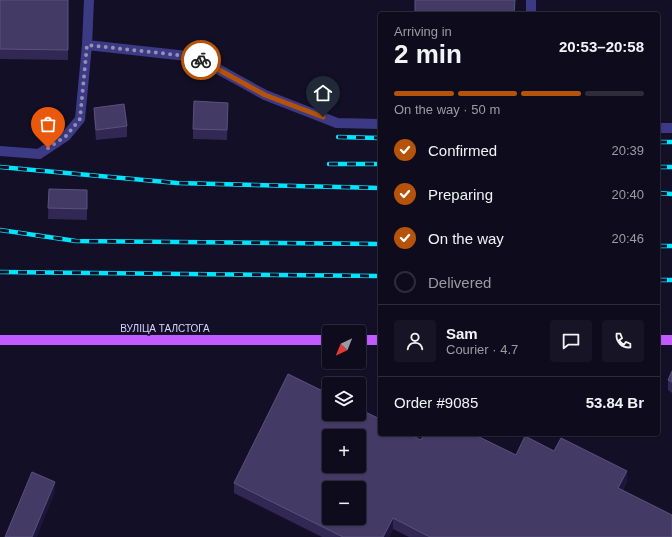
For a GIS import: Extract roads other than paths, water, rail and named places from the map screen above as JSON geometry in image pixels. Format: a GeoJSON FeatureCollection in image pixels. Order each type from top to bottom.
{"type":"FeatureCollection","features":[{"type":"Feature","properties":{"kind":"main road","name":"ВУЛІЦА ТАЛСТОГА"},"geometry":{"type":"LineString","coordinates":[[0,340],[322,340]]}},
{"type":"Feature","properties":{"kind":"main road"},"geometry":{"type":"LineString","coordinates":[[366,340],[378,340]]}},
{"type":"Feature","properties":{"kind":"main road"},"geometry":{"type":"LineString","coordinates":[[660,340],[672,340]]}},
{"type":"Feature","properties":{"kind":"lane"},"geometry":{"type":"LineString","coordinates":[[0,151],[39,154],[66,136],[80,119],[87,45],[89,0]]}},
{"type":"Feature","properties":{"kind":"lane"},"geometry":{"type":"LineString","coordinates":[[531,12],[532,0]]}},
{"type":"Feature","properties":{"kind":"lane"},"geometry":{"type":"LineString","coordinates":[[87,45],[196,57],[265,95],[338,123],[378,124]]}},
{"type":"Feature","properties":{"kind":"lane"},"geometry":{"type":"LineString","coordinates":[[660,128],[672,128]]}},
{"type":"Feature","properties":{"kind":"railway"},"geometry":{"type":"LineString","coordinates":[[338,137],[378,138]]}},
{"type":"Feature","properties":{"kind":"railway"},"geometry":{"type":"LineString","coordinates":[[660,142],[672,142]]}},
{"type":"Feature","properties":{"kind":"railway"},"geometry":{"type":"LineString","coordinates":[[329,164],[378,164]]}},
{"type":"Feature","properties":{"kind":"railway"},"geometry":{"type":"LineString","coordinates":[[0,167],[177,183],[378,188]]}},
{"type":"Feature","properties":{"kind":"railway"},"geometry":{"type":"LineString","coordinates":[[660,167],[672,167]]}},
{"type":"Feature","properties":{"kind":"railway"},"geometry":{"type":"LineString","coordinates":[[660,193],[672,194]]}},
{"type":"Feature","properties":{"kind":"railway"},"geometry":{"type":"LineString","coordinates":[[0,230],[76,241],[378,244]]}},
{"type":"Feature","properties":{"kind":"railway"},"geometry":{"type":"LineString","coordinates":[[660,246],[672,246]]}},
{"type":"Feature","properties":{"kind":"railway"},"geometry":{"type":"LineString","coordinates":[[0,272],[378,276]]}},
{"type":"Feature","properties":{"kind":"railway"},"geometry":{"type":"LineString","coordinates":[[660,280],[672,280]]}}]}
